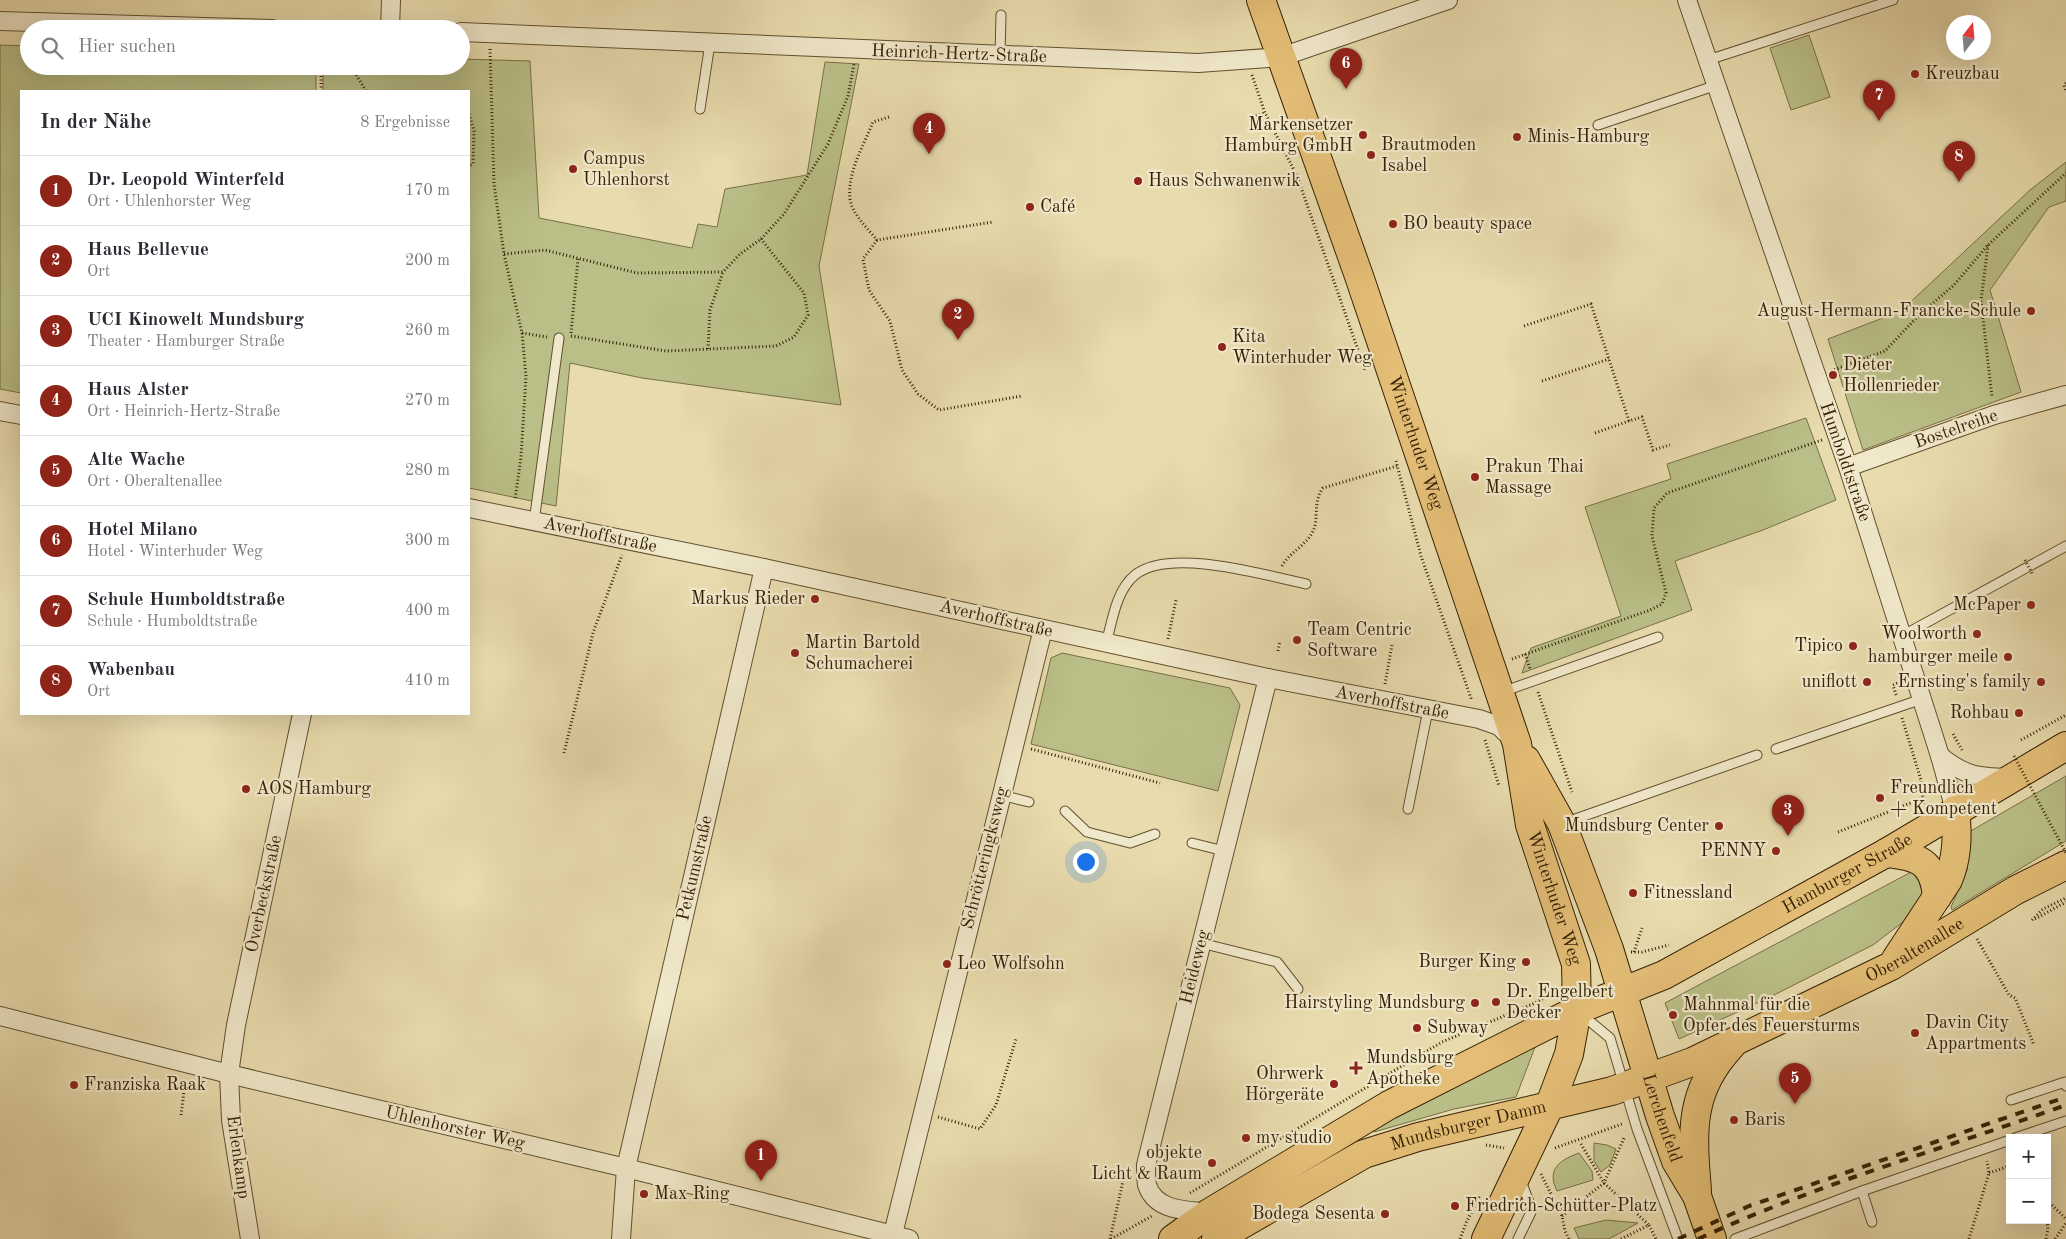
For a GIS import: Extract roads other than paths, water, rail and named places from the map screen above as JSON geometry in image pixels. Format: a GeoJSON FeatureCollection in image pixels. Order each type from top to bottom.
{"type":"FeatureCollection","features":[{"type":"Feature","properties":{"kind":"main road","name":"Winterhuder Weg"},"geometry":{"type":"LineString","coordinates":[[1262,0],[1359,276],[1517,744],[1530,825],[1576,964],[1585,1017]]}},
{"type":"Feature","properties":{"kind":"main road","name":"Winterhuder Weg"},"geometry":{"type":"LineString","coordinates":[[1517,744],[1562,824],[1623,993]]}},
{"type":"Feature","properties":{"kind":"main road","name":"Hamburger Straße"},"geometry":{"type":"LineString","coordinates":[[1623,993],[1664,975],[1886,853],[1955,810],[2012,767],[2066,746]]}},
{"type":"Feature","properties":{"kind":"main road"},"geometry":{"type":"LineString","coordinates":[[1891,966],[1937,897],[1951,872],[1956,844],[1955,810]]}},
{"type":"Feature","properties":{"kind":"main road"},"geometry":{"type":"LineString","coordinates":[[1886,853],[1911,858],[1927,867],[1935,879],[1937,897]]}},
{"type":"Feature","properties":{"kind":"main road","name":"Oberaltenallee"},"geometry":{"type":"LineString","coordinates":[[1733,1043],[1891,966],[2016,890],[2066,865]]}},
{"type":"Feature","properties":{"kind":"main road"},"geometry":{"type":"LineString","coordinates":[[1486,1239],[1548,1107],[1585,1017],[1623,993]]}},
{"type":"Feature","properties":{"kind":"main road","name":"Lerchenfeld"},"geometry":{"type":"LineString","coordinates":[[1623,993],[1635,1070],[1676,1161],[1697,1196],[1712,1239]]}},
{"type":"Feature","properties":{"kind":"main road","name":"Mundsburger Damm"},"geometry":{"type":"LineString","coordinates":[[1172,1239],[1209,1213],[1389,1106],[1585,1017]]}},
{"type":"Feature","properties":{"kind":"main road"},"geometry":{"type":"LineString","coordinates":[[1697,1196],[1693,1150],[1698,1104],[1706,1078],[1717,1061],[1733,1043]]}},
{"type":"Feature","properties":{"kind":"main road","name":"Mundsburger Damm"},"geometry":{"type":"LineString","coordinates":[[1216,1239],[1364,1154],[1418,1137],[1548,1107],[1635,1070],[1674,1070],[1733,1043]]}},
{"type":"Feature","properties":{"kind":"street"},"geometry":{"type":"LineString","coordinates":[[390,20],[391,0]]}},
{"type":"Feature","properties":{"kind":"street","name":"Heinrich-Hertz-Straße"},"geometry":{"type":"LineString","coordinates":[[470,32],[1198,63],[1281,57],[1427,3],[1448,0]]}},
{"type":"Feature","properties":{"kind":"street","name":"Humboldtstraße"},"geometry":{"type":"LineString","coordinates":[[1687,0],[1848,467],[1940,756],[1955,810]]}},
{"type":"Feature","properties":{"kind":"street"},"geometry":{"type":"LineString","coordinates":[[0,21],[20,22]]}},
{"type":"Feature","properties":{"kind":"street","name":"Bostelreihe"},"geometry":{"type":"LineString","coordinates":[[1848,467],[1994,416],[2066,395]]}},
{"type":"Feature","properties":{"kind":"street"},"geometry":{"type":"LineString","coordinates":[[0,411],[20,415]]}},
{"type":"Feature","properties":{"kind":"street","name":"Averhoffstraße"},"geometry":{"type":"LineString","coordinates":[[470,508],[764,568],[1043,628],[1057,634],[1382,702],[1479,719],[1499,726],[1517,744]]}},
{"type":"Feature","properties":{"kind":"street","name":"Petkumstraße"},"geometry":{"type":"LineString","coordinates":[[621,1239],[626,1168],[764,568]]}},
{"type":"Feature","properties":{"kind":"street","name":"Schrötteringksweg"},"geometry":{"type":"LineString","coordinates":[[901,1237],[922,1112],[1043,628]]}},
{"type":"Feature","properties":{"kind":"street","name":"Heideweg"},"geometry":{"type":"LineString","coordinates":[[1209,1213],[1166,1208],[1155,1198],[1147,1186],[1146,1165],[1268,678]]}},
{"type":"Feature","properties":{"kind":"street","name":"Overbeckstraße"},"geometry":{"type":"LineString","coordinates":[[229,1074],[236,1025],[302,715]]}},
{"type":"Feature","properties":{"kind":"street"},"geometry":{"type":"LineString","coordinates":[[1940,756],[1957,769],[1972,775],[2012,767]]}},
{"type":"Feature","properties":{"kind":"street","name":"Uhlenhorster Weg"},"geometry":{"type":"LineString","coordinates":[[0,1016],[229,1074],[626,1168],[901,1237]]}},
{"type":"Feature","properties":{"kind":"street","name":"Erlenkamp"},"geometry":{"type":"LineString","coordinates":[[229,1074],[231,1120],[250,1239]]}},
{"type":"Feature","properties":{"kind":"lane"},"geometry":{"type":"LineString","coordinates":[[1708,60],[1893,0]]}},
{"type":"Feature","properties":{"kind":"lane"},"geometry":{"type":"LineString","coordinates":[[1000,55],[1001,15]]}},
{"type":"Feature","properties":{"kind":"lane"},"geometry":{"type":"LineString","coordinates":[[700,109],[710,43]]}},
{"type":"Feature","properties":{"kind":"lane"},"geometry":{"type":"LineString","coordinates":[[1598,124],[1717,85]]}},
{"type":"Feature","properties":{"kind":"lane"},"geometry":{"type":"LineString","coordinates":[[534,522],[558,338]]}},
{"type":"Feature","properties":{"kind":"lane"},"geometry":{"type":"LineString","coordinates":[[1902,636],[2066,546]]}},
{"type":"Feature","properties":{"kind":"lane"},"geometry":{"type":"LineString","coordinates":[[1106,644],[1120,593],[1135,574],[1160,564],[1210,563],[1306,584]]}},
{"type":"Feature","properties":{"kind":"lane"},"geometry":{"type":"LineString","coordinates":[[1500,693],[1658,637]]}},
{"type":"Feature","properties":{"kind":"lane"},"geometry":{"type":"LineString","coordinates":[[1776,749],[1922,699]]}},
{"type":"Feature","properties":{"kind":"lane"},"geometry":{"type":"LineString","coordinates":[[1408,809],[1428,710]]}},
{"type":"Feature","properties":{"kind":"lane"},"geometry":{"type":"LineString","coordinates":[[1562,824],[1757,756]]}},
{"type":"Feature","properties":{"kind":"lane"},"geometry":{"type":"LineString","coordinates":[[1001,795],[1029,802]]}},
{"type":"Feature","properties":{"kind":"lane"},"geometry":{"type":"LineString","coordinates":[[1065,811],[1087,832],[1112,839],[1130,843],[1155,834]]}},
{"type":"Feature","properties":{"kind":"lane"},"geometry":{"type":"LineString","coordinates":[[1192,843],[1224,851]]}},
{"type":"Feature","properties":{"kind":"lane"},"geometry":{"type":"LineString","coordinates":[[1201,943],[1277,962],[1298,989]]}},
{"type":"Feature","properties":{"kind":"lane"},"geometry":{"type":"LineString","coordinates":[[1585,1017],[1610,1038],[1635,1070],[1637,1129],[1678,1239]]}},
{"type":"Feature","properties":{"kind":"lane"},"geometry":{"type":"LineString","coordinates":[[2011,1100],[2065,1082],[2066,1086]]}},
{"type":"Feature","properties":{"kind":"lane"},"geometry":{"type":"LineString","coordinates":[[2027,1134],[2066,1121]]}},
{"type":"Feature","properties":{"kind":"lane"},"geometry":{"type":"LineString","coordinates":[[1736,1239],[1862,1191],[2006,1141]]}},
{"type":"Feature","properties":{"kind":"lane"},"geometry":{"type":"LineString","coordinates":[[1518,1239],[1532,1210],[1521,1167]]}},
{"type":"Feature","properties":{"kind":"lane"},"geometry":{"type":"LineString","coordinates":[[1862,1191],[1872,1222]]}},
{"type":"Feature","properties":{"kind":"railway"},"geometry":{"type":"LineString","coordinates":[[1678,1239],[1749,1206],[2066,1097]]}},
{"type":"Feature","properties":{"kind":"railway"},"geometry":{"type":"LineString","coordinates":[[1698,1239],[1743,1219],[1834,1184],[2066,1105]]}},
{"type":"Feature","properties":{"kind":"place","name":"Kreuzbau"},"geometry":{"type":"Point","coordinates":[1915,74]}},
{"type":"Feature","properties":{"kind":"place","name":"Hotel Milano"},"geometry":{"type":"Point","coordinates":[1346,89]}},
{"type":"Feature","properties":{"kind":"place","name":"Schule Humboldtstraße"},"geometry":{"type":"Point","coordinates":[1879,121]}},
{"type":"Feature","properties":{"kind":"place","name":"Markensetzer Hamburg GmbH"},"geometry":{"type":"Point","coordinates":[1363,135]}},
{"type":"Feature","properties":{"kind":"place","name":"Minis-Hamburg"},"geometry":{"type":"Point","coordinates":[1517,137]}},
{"type":"Feature","properties":{"kind":"place","name":"Haus Alster"},"geometry":{"type":"Point","coordinates":[929,154]}},
{"type":"Feature","properties":{"kind":"place","name":"Brautmoden Isabel"},"geometry":{"type":"Point","coordinates":[1371,155]}},
{"type":"Feature","properties":{"kind":"place","name":"Campus Uhlenhorst"},"geometry":{"type":"Point","coordinates":[573,169]}},
{"type":"Feature","properties":{"kind":"place","name":"Haus Schwanenwik"},"geometry":{"type":"Point","coordinates":[1138,181]}},
{"type":"Feature","properties":{"kind":"place","name":"Wabenbau"},"geometry":{"type":"Point","coordinates":[1959,182]}},
{"type":"Feature","properties":{"kind":"place","name":"Café"},"geometry":{"type":"Point","coordinates":[1030,207]}},
{"type":"Feature","properties":{"kind":"place","name":"BO beauty space"},"geometry":{"type":"Point","coordinates":[1393,224]}},
{"type":"Feature","properties":{"kind":"place","name":"August-Hermann-Francke-Schule"},"geometry":{"type":"Point","coordinates":[2031,311]}},
{"type":"Feature","properties":{"kind":"place","name":"Haus Bellevue"},"geometry":{"type":"Point","coordinates":[958,340]}},
{"type":"Feature","properties":{"kind":"place","name":"Kita Winterhuder Weg"},"geometry":{"type":"Point","coordinates":[1222,347]}},
{"type":"Feature","properties":{"kind":"place","name":"Dieter Hollenrieder"},"geometry":{"type":"Point","coordinates":[1833,375]}},
{"type":"Feature","properties":{"kind":"place","name":"Prakun Thai Massage"},"geometry":{"type":"Point","coordinates":[1475,477]}},
{"type":"Feature","properties":{"kind":"place","name":"Markus Rieder"},"geometry":{"type":"Point","coordinates":[815,599]}},
{"type":"Feature","properties":{"kind":"place","name":"McPaper"},"geometry":{"type":"Point","coordinates":[2031,605]}},
{"type":"Feature","properties":{"kind":"place","name":"Woolworth"},"geometry":{"type":"Point","coordinates":[1977,634]}},
{"type":"Feature","properties":{"kind":"place","name":"Team Centric Software"},"geometry":{"type":"Point","coordinates":[1297,640]}},
{"type":"Feature","properties":{"kind":"place","name":"Tipico"},"geometry":{"type":"Point","coordinates":[1853,646]}},
{"type":"Feature","properties":{"kind":"place","name":"Martin Bartold Schumacherei"},"geometry":{"type":"Point","coordinates":[795,653]}},
{"type":"Feature","properties":{"kind":"place","name":"hamburger meile"},"geometry":{"type":"Point","coordinates":[2008,657]}},
{"type":"Feature","properties":{"kind":"place","name":"uniflott"},"geometry":{"type":"Point","coordinates":[1867,682]}},
{"type":"Feature","properties":{"kind":"place","name":"Ernsting's family"},"geometry":{"type":"Point","coordinates":[2041,682]}},
{"type":"Feature","properties":{"kind":"place","name":"Rohbau"},"geometry":{"type":"Point","coordinates":[2019,713]}},
{"type":"Feature","properties":{"kind":"place","name":"AOS Hamburg"},"geometry":{"type":"Point","coordinates":[246,789]}},
{"type":"Feature","properties":{"kind":"place","name":"Freundlich + Kompetent"},"geometry":{"type":"Point","coordinates":[1880,798]}},
{"type":"Feature","properties":{"kind":"place","name":"Mundsburg Center"},"geometry":{"type":"Point","coordinates":[1719,826]}},
{"type":"Feature","properties":{"kind":"place","name":"UCI Kinowelt Mundsburg"},"geometry":{"type":"Point","coordinates":[1788,836]}},
{"type":"Feature","properties":{"kind":"place","name":"PENNY"},"geometry":{"type":"Point","coordinates":[1776,851]}},
{"type":"Feature","properties":{"kind":"place","name":"Fitnessland"},"geometry":{"type":"Point","coordinates":[1633,893]}},
{"type":"Feature","properties":{"kind":"place","name":"Burger King"},"geometry":{"type":"Point","coordinates":[1526,962]}},
{"type":"Feature","properties":{"kind":"place","name":"Leo Wolfsohn"},"geometry":{"type":"Point","coordinates":[947,964]}},
{"type":"Feature","properties":{"kind":"place","name":"Dr. Engelbert Decker"},"geometry":{"type":"Point","coordinates":[1496,1002]}},
{"type":"Feature","properties":{"kind":"place","name":"Hairstyling Mundsburg"},"geometry":{"type":"Point","coordinates":[1475,1003]}},
{"type":"Feature","properties":{"kind":"place","name":"Mahnmal für die Opfer des Feuersturms"},"geometry":{"type":"Point","coordinates":[1673,1015]}},
{"type":"Feature","properties":{"kind":"place","name":"Subway"},"geometry":{"type":"Point","coordinates":[1417,1028]}},
{"type":"Feature","properties":{"kind":"place","name":"Davin City Appartments"},"geometry":{"type":"Point","coordinates":[1915,1033]}},
{"type":"Feature","properties":{"kind":"place","name":"Mundsburg Apotheke"},"geometry":{"type":"Point","coordinates":[1356,1068]}},
{"type":"Feature","properties":{"kind":"place","name":"Ohrwerk Hörgeräte"},"geometry":{"type":"Point","coordinates":[1334,1084]}},
{"type":"Feature","properties":{"kind":"place","name":"Franziska Raak"},"geometry":{"type":"Point","coordinates":[74,1085]}},
{"type":"Feature","properties":{"kind":"place","name":"Alte Wache"},"geometry":{"type":"Point","coordinates":[1795,1104]}},
{"type":"Feature","properties":{"kind":"place","name":"Baris"},"geometry":{"type":"Point","coordinates":[1734,1120]}},
{"type":"Feature","properties":{"kind":"place","name":"my studio"},"geometry":{"type":"Point","coordinates":[1246,1138]}},
{"type":"Feature","properties":{"kind":"place","name":"objekte Licht & Raum"},"geometry":{"type":"Point","coordinates":[1212,1163]}},
{"type":"Feature","properties":{"kind":"place","name":"Dr. Leopold Winterfeld"},"geometry":{"type":"Point","coordinates":[761,1181]}},
{"type":"Feature","properties":{"kind":"place","name":"Max Ring"},"geometry":{"type":"Point","coordinates":[644,1194]}},
{"type":"Feature","properties":{"kind":"place","name":"Friedrich-Schütter-Platz"},"geometry":{"type":"Point","coordinates":[1455,1206]}},
{"type":"Feature","properties":{"kind":"place","name":"Bodega Sesenta"},"geometry":{"type":"Point","coordinates":[1385,1214]}}]}
